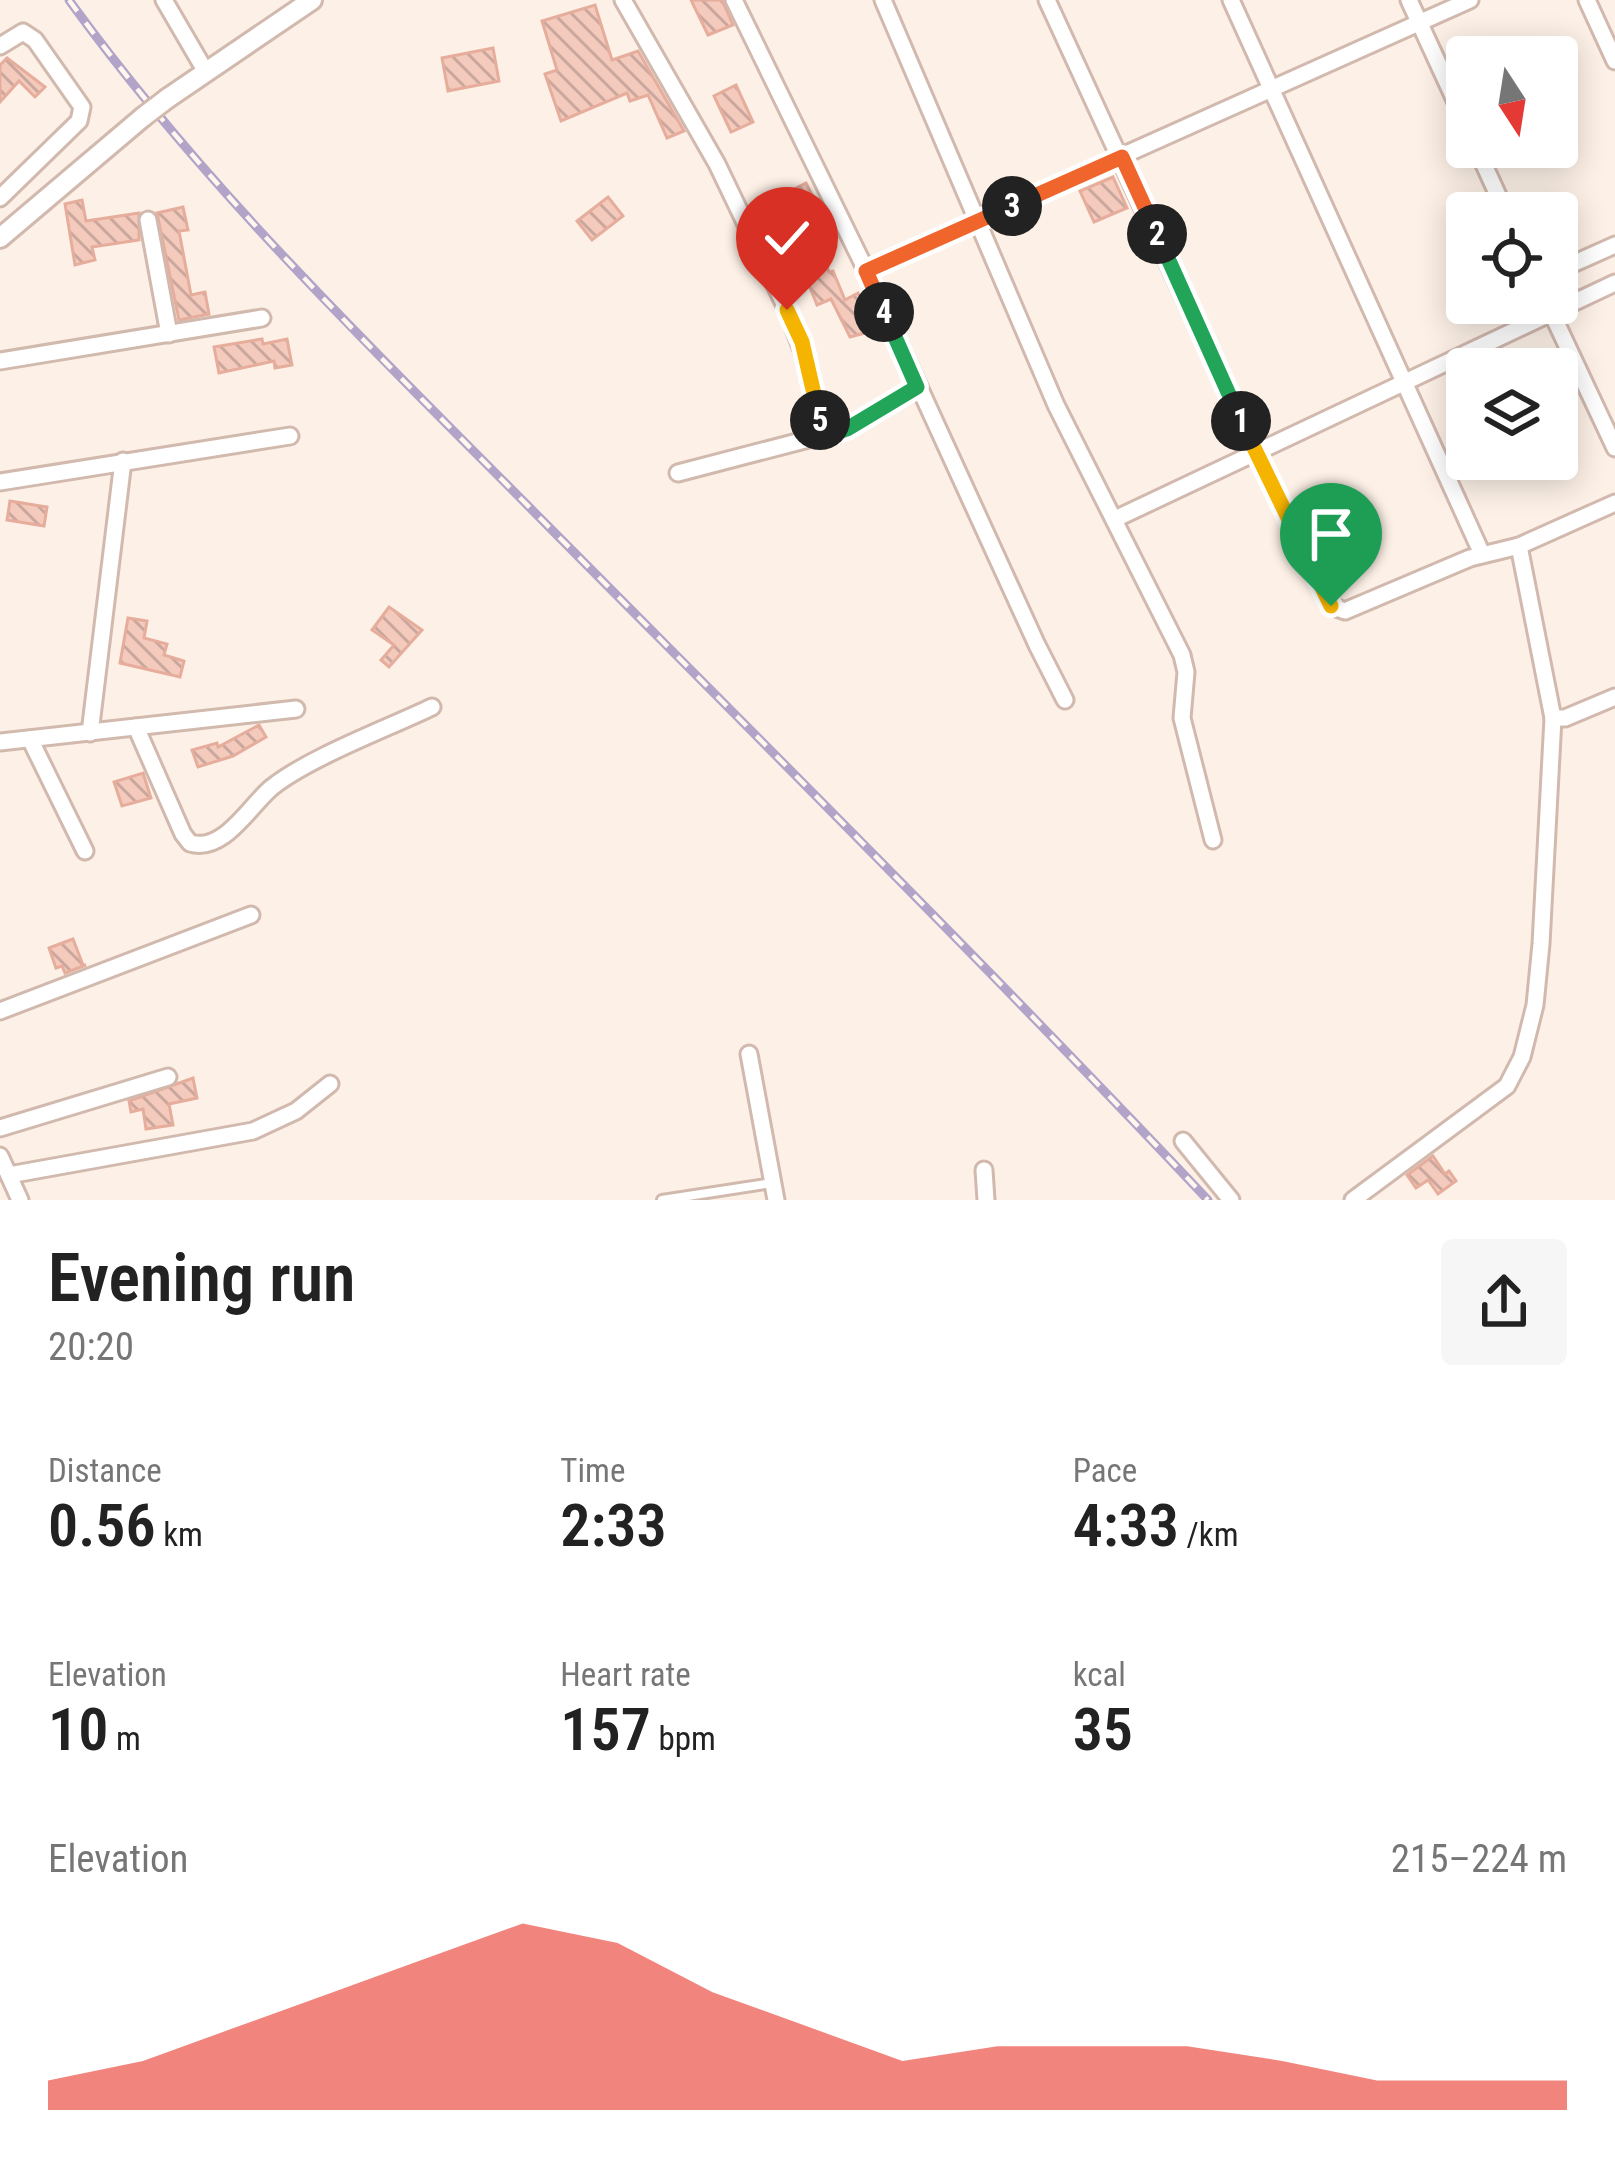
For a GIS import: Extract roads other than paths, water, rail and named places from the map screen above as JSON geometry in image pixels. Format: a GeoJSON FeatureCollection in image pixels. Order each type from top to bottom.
{"type":"FeatureCollection","features":[{"type":"Feature","properties":{"kind":"street"},"geometry":{"type":"LineString","coordinates":[[164,0],[206,72]]}},
{"type":"Feature","properties":{"kind":"street"},"geometry":{"type":"LineString","coordinates":[[0,238],[143,117],[312,0]]}},
{"type":"Feature","properties":{"kind":"street"},"geometry":{"type":"LineString","coordinates":[[623,0],[717,164],[787,310],[810,371],[824,437]]}},
{"type":"Feature","properties":{"kind":"street"},"geometry":{"type":"LineString","coordinates":[[734,0],[1065,700]]}},
{"type":"Feature","properties":{"kind":"street"},"geometry":{"type":"LineString","coordinates":[[883,0],[1056,405],[1182,655],[1186,672],[1183,718],[1213,840]]}},
{"type":"Feature","properties":{"kind":"street"},"geometry":{"type":"LineString","coordinates":[[1047,0],[1255,450],[1336,610],[1345,611],[1482,554],[1519,546],[1615,503]]}},
{"type":"Feature","properties":{"kind":"street"},"geometry":{"type":"LineString","coordinates":[[1231,0],[1482,554]]}},
{"type":"Feature","properties":{"kind":"street"},"geometry":{"type":"LineString","coordinates":[[1409,0],[1446,80]]}},
{"type":"Feature","properties":{"kind":"street"},"geometry":{"type":"LineString","coordinates":[[866,271],[1470,0]]}},
{"type":"Feature","properties":{"kind":"street"},"geometry":{"type":"LineString","coordinates":[[1587,0],[1615,61]]}},
{"type":"Feature","properties":{"kind":"street"},"geometry":{"type":"LineString","coordinates":[[0,46],[23,32],[35,40],[82,106],[79,121],[0,198]]}},
{"type":"Feature","properties":{"kind":"street"},"geometry":{"type":"LineString","coordinates":[[148,220],[169,334]]}},
{"type":"Feature","properties":{"kind":"street"},"geometry":{"type":"LineString","coordinates":[[1578,262],[1615,245]]}},
{"type":"Feature","properties":{"kind":"street"},"geometry":{"type":"LineString","coordinates":[[1578,297],[1615,283]]}},
{"type":"Feature","properties":{"kind":"street"},"geometry":{"type":"LineString","coordinates":[[0,361],[262,318]]}},
{"type":"Feature","properties":{"kind":"street"},"geometry":{"type":"LineString","coordinates":[[1114,518],[1406,382],[1518,324]]}},
{"type":"Feature","properties":{"kind":"street"},"geometry":{"type":"LineString","coordinates":[[1557,324],[1615,448]]}},
{"type":"Feature","properties":{"kind":"street"},"geometry":{"type":"LineString","coordinates":[[678,473],[847,429],[917,387]]}},
{"type":"Feature","properties":{"kind":"street"},"geometry":{"type":"LineString","coordinates":[[0,482],[290,436]]}},
{"type":"Feature","properties":{"kind":"street"},"geometry":{"type":"LineString","coordinates":[[90,733],[123,461]]}},
{"type":"Feature","properties":{"kind":"street"},"geometry":{"type":"LineString","coordinates":[[1353,1200],[1507,1086],[1522,1057],[1535,1005],[1541,944],[1552,718],[1519,546]]}},
{"type":"Feature","properties":{"kind":"street"},"geometry":{"type":"LineString","coordinates":[[1552,718],[1565,718],[1615,697]]}},
{"type":"Feature","properties":{"kind":"street"},"geometry":{"type":"LineString","coordinates":[[136,728],[183,833],[190,843],[202,847],[219,840],[286,777],[432,706]]}},
{"type":"Feature","properties":{"kind":"street"},"geometry":{"type":"LineString","coordinates":[[0,742],[296,710]]}},
{"type":"Feature","properties":{"kind":"street"},"geometry":{"type":"LineString","coordinates":[[30,739],[85,851]]}},
{"type":"Feature","properties":{"kind":"street"},"geometry":{"type":"LineString","coordinates":[[0,1011],[251,916]]}},
{"type":"Feature","properties":{"kind":"street"},"geometry":{"type":"LineString","coordinates":[[749,1054],[775,1191]]}},
{"type":"Feature","properties":{"kind":"street"},"geometry":{"type":"LineString","coordinates":[[0,1128],[168,1077]]}},
{"type":"Feature","properties":{"kind":"street"},"geometry":{"type":"LineString","coordinates":[[8,1174],[253,1131],[296,1111],[330,1084]]}},
{"type":"Feature","properties":{"kind":"street"},"geometry":{"type":"LineString","coordinates":[[1183,1142],[1231,1200]]}},
{"type":"Feature","properties":{"kind":"street"},"geometry":{"type":"LineString","coordinates":[[0,1156],[20,1200]]}},
{"type":"Feature","properties":{"kind":"street"},"geometry":{"type":"LineString","coordinates":[[984,1170],[986,1200]]}},
{"type":"Feature","properties":{"kind":"lane"},"geometry":{"type":"LineString","coordinates":[[662,1200],[775,1191]]}},
{"type":"Feature","properties":{"kind":"railway"},"geometry":{"type":"LineString","coordinates":[[69,0],[179,139],[297,271],[1208,1200]]}}]}
